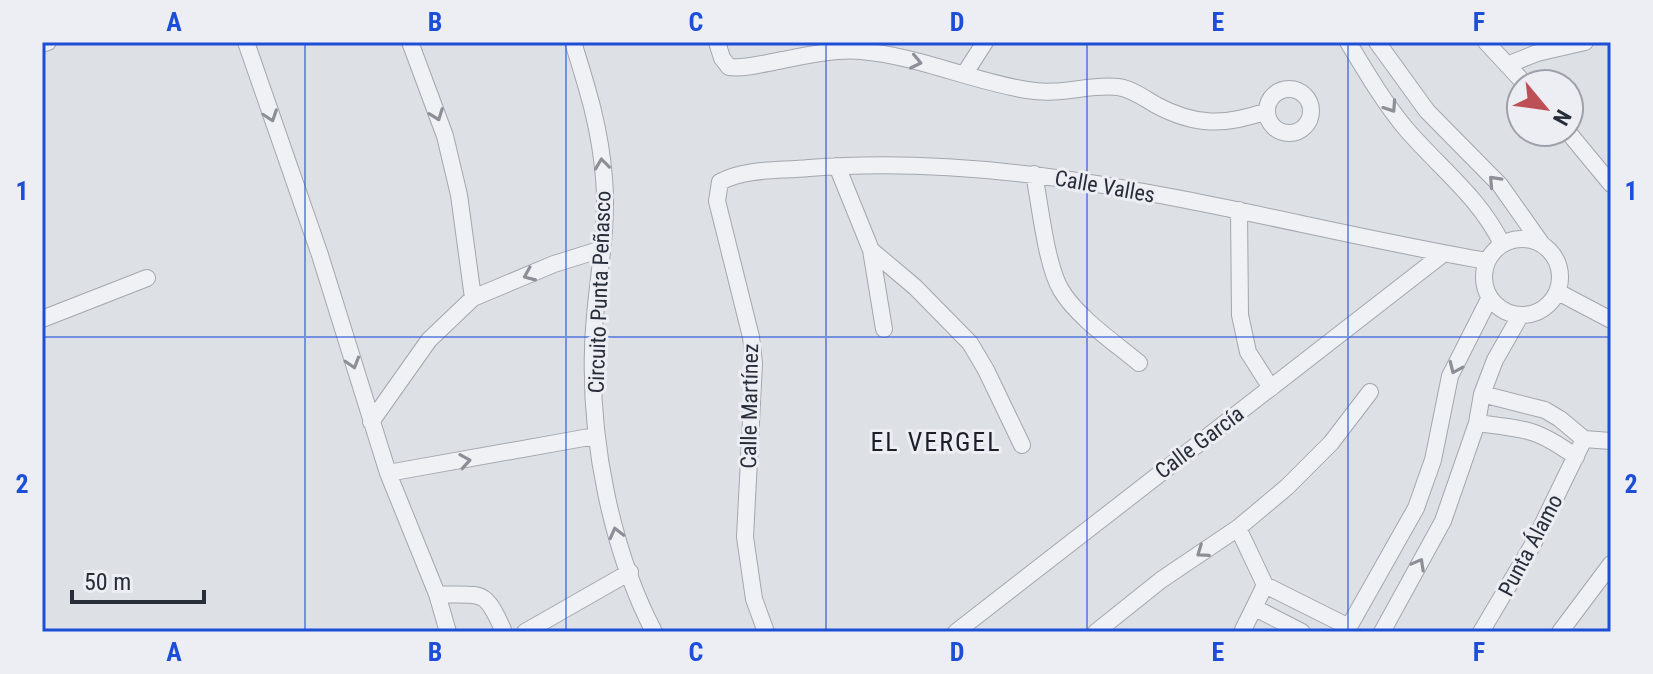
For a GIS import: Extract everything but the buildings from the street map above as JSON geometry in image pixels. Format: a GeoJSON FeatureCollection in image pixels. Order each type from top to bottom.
{"type":"FeatureCollection","features":[{"type":"Feature","properties":{"kind":"street"},"geometry":{"type":"LineString","coordinates":[[42,44],[48,42]]}},
{"type":"Feature","properties":{"kind":"street"},"geometry":{"type":"LineString","coordinates":[[246,42],[320,255],[388,473],[437,594],[448,632]]}},
{"type":"Feature","properties":{"kind":"street"},"geometry":{"type":"LineString","coordinates":[[410,42],[448,151],[459,195],[473,298]]}},
{"type":"Feature","properties":{"kind":"street","name":"Circuito Punta Peñasco"},"geometry":{"type":"LineString","coordinates":[[573,42],[597,118],[604,181],[602,249],[593,348],[595,436],[617,539],[654,632]]}},
{"type":"Feature","properties":{"kind":"street"},"geometry":{"type":"LineString","coordinates":[[717,42],[722,58],[729,67],[740,68],[858,46],[1002,85],[1055,93],[1122,88],[1163,109],[1202,123],[1248,118],[1267,111]]}},
{"type":"Feature","properties":{"kind":"street"},"geometry":{"type":"LineString","coordinates":[[965,73],[985,42]]}},
{"type":"Feature","properties":{"kind":"street"},"geometry":{"type":"LineString","coordinates":[[1348,42],[1404,127],[1474,199],[1491,221],[1502,244]]}},
{"type":"Feature","properties":{"kind":"street"},"geometry":{"type":"LineString","coordinates":[[1377,42],[1427,111],[1500,185],[1559,264],[1561,278],[1558,292],[1549,305],[1536,314],[1520,316],[1502,311],[1489,299],[1483,274],[1487,261],[1502,244],[1514,239],[1541,243]]}},
{"type":"Feature","properties":{"kind":"street"},"geometry":{"type":"LineString","coordinates":[[1486,42],[1510,68]]}},
{"type":"Feature","properties":{"kind":"street"},"geometry":{"type":"LineString","coordinates":[[1507,65],[1537,53],[1585,42]]}},
{"type":"Feature","properties":{"kind":"street"},"geometry":{"type":"LineString","coordinates":[[1585,146],[1605,163],[1611,184]]}},
{"type":"Feature","properties":{"kind":"street"},"geometry":{"type":"LineString","coordinates":[[837,166],[871,250],[884,329]]}},
{"type":"Feature","properties":{"kind":"street","name":"Calle Valles"},"geometry":{"type":"LineString","coordinates":[[720,182],[735,174],[837,166],[931,167],[1034,174],[1239,210],[1487,261]]}},
{"type":"Feature","properties":{"kind":"street"},"geometry":{"type":"LineString","coordinates":[[1034,174],[1048,249],[1061,290],[1088,320],[1139,363]]}},
{"type":"Feature","properties":{"kind":"street","name":"Calle Martínez"},"geometry":{"type":"LineString","coordinates":[[720,182],[717,201],[751,337],[754,363],[745,537],[754,599],[766,632]]}},
{"type":"Feature","properties":{"kind":"street"},"geometry":{"type":"LineString","coordinates":[[1239,210],[1240,315],[1248,352],[1271,388]]}},
{"type":"Feature","properties":{"kind":"street"},"geometry":{"type":"LineString","coordinates":[[371,422],[429,340],[473,298],[554,264],[602,249]]}},
{"type":"Feature","properties":{"kind":"street"},"geometry":{"type":"LineString","coordinates":[[871,250],[915,287],[970,343],[1022,445]]}},
{"type":"Feature","properties":{"kind":"street","name":"Calle García"},"geometry":{"type":"LineString","coordinates":[[956,632],[1443,254]]}},
{"type":"Feature","properties":{"kind":"street"},"geometry":{"type":"LineString","coordinates":[[42,319],[147,278]]}},
{"type":"Feature","properties":{"kind":"street"},"geometry":{"type":"LineString","coordinates":[[1558,292],[1611,320]]}},
{"type":"Feature","properties":{"kind":"street"},"geometry":{"type":"LineString","coordinates":[[1238,528],[1265,585],[1348,630],[1416,508],[1433,460],[1450,376],[1489,299]]}},
{"type":"Feature","properties":{"kind":"street"},"geometry":{"type":"LineString","coordinates":[[1382,632],[1443,521],[1477,423],[1482,394],[1495,360],[1520,316]]}},
{"type":"Feature","properties":{"kind":"street"},"geometry":{"type":"LineString","coordinates":[[1096,632],[1161,580],[1238,528],[1287,487],[1331,443],[1370,392]]}},
{"type":"Feature","properties":{"kind":"street"},"geometry":{"type":"LineString","coordinates":[[1482,394],[1545,410],[1584,439],[1611,441]]}},
{"type":"Feature","properties":{"kind":"street"},"geometry":{"type":"LineString","coordinates":[[1477,423],[1531,430],[1549,438],[1576,457]]}},
{"type":"Feature","properties":{"kind":"street"},"geometry":{"type":"LineString","coordinates":[[388,473],[595,436]]}},
{"type":"Feature","properties":{"kind":"street","name":"Punta Álamo"},"geometry":{"type":"LineString","coordinates":[[1481,632],[1532,546],[1584,439]]}},
{"type":"Feature","properties":{"kind":"street"},"geometry":{"type":"LineString","coordinates":[[1560,632],[1611,564]]}},
{"type":"Feature","properties":{"kind":"street"},"geometry":{"type":"LineString","coordinates":[[525,632],[630,572]]}},
{"type":"Feature","properties":{"kind":"street"},"geometry":{"type":"LineString","coordinates":[[1242,632],[1265,585]]}},
{"type":"Feature","properties":{"kind":"street"},"geometry":{"type":"LineString","coordinates":[[437,594],[485,597],[491,603],[504,632]]}},
{"type":"Feature","properties":{"kind":"street"},"geometry":{"type":"LineString","coordinates":[[1255,608],[1302,632]]}},
{"type":"Feature","properties":{"kind":"district","name":"EL VERGEL"},"geometry":{"type":"Point","coordinates":[936,442]}}]}
